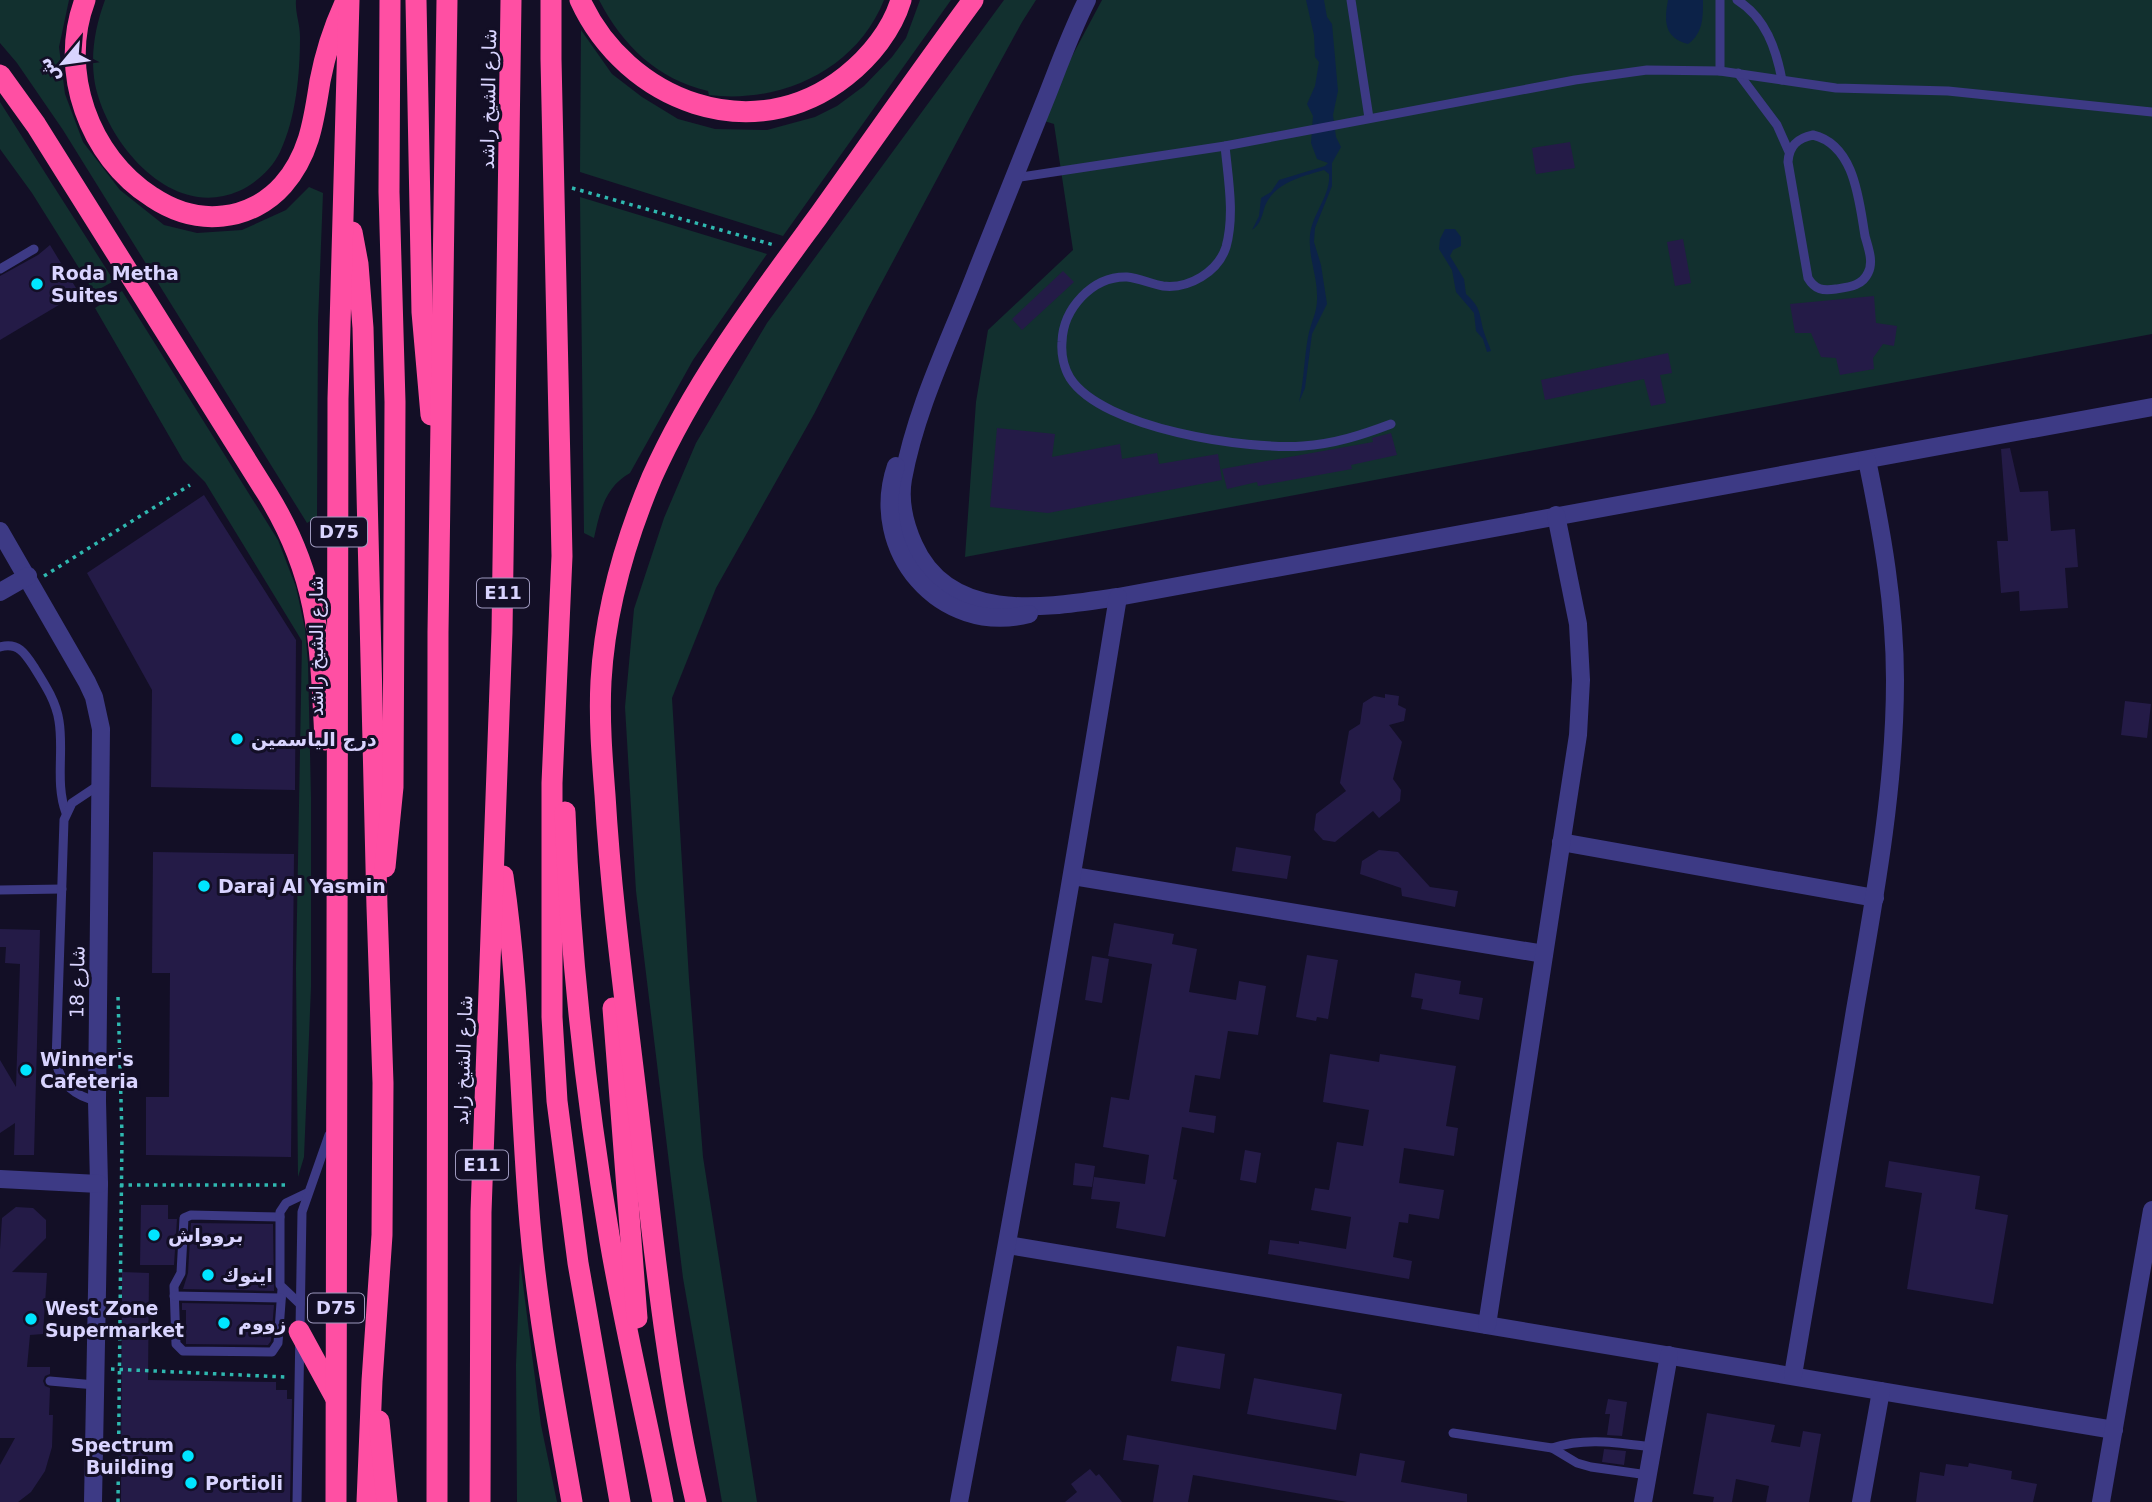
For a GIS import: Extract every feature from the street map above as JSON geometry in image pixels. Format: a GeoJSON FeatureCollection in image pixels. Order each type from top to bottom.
{"type":"FeatureCollection","features":[{"type":"Feature","properties":{"kind":"highway"},"geometry":{"type":"LineString","coordinates":[[85,0],[79,23],[75,61],[81,99],[95,135],[116,166],[144,192],[189,214],[215,217],[241,212],[264,201],[284,184],[301,159],[313,128],[327,50],[347,0]]}},
{"type":"Feature","properties":{"kind":"highway","name":"شارع الشيخ راشد"},"geometry":{"type":"LineString","coordinates":[[336,1502],[338,399],[347,0]]}},
{"type":"Feature","properties":{"kind":"highway"},"geometry":{"type":"LineString","coordinates":[[377,907],[389,847],[393,787],[395,402],[389,179],[390,0]]}},
{"type":"Feature","properties":{"kind":"highway"},"geometry":{"type":"LineString","coordinates":[[416,0],[424,344],[430,407],[441,468]]}},
{"type":"Feature","properties":{"kind":"highway","name":"E11"},"geometry":{"type":"LineString","coordinates":[[441,468],[447,0]]}},
{"type":"Feature","properties":{"kind":"highway","name":"شارع الشيخ راشد"},"geometry":{"type":"LineString","coordinates":[[495,829],[503,591],[511,0]]}},
{"type":"Feature","properties":{"kind":"highway"},"geometry":{"type":"LineString","coordinates":[[551,0],[561,543],[551,847],[552,1017],[555,1068],[578,1263],[620,1502]]}},
{"type":"Feature","properties":{"kind":"highway"},"geometry":{"type":"LineString","coordinates":[[580,0],[609,48],[646,81],[691,103],[710,108],[748,111],[778,107],[806,99],[840,80],[862,62],[881,39],[901,0]]}},
{"type":"Feature","properties":{"kind":"highway"},"geometry":{"type":"LineString","coordinates":[[696,1502],[680,1427],[667,1343],[609,867],[602,757],[601,681],[609,621],[623,559],[651,480],[686,410],[715,362],[793,250],[973,0]]}},
{"type":"Feature","properties":{"kind":"highway"},"geometry":{"type":"LineString","coordinates":[[0,75],[50,147],[291,536],[308,579],[319,637],[327,778],[338,864]]}},
{"type":"Feature","properties":{"kind":"highway"},"geometry":{"type":"LineString","coordinates":[[344,201],[358,264],[363,328],[377,907],[382,1006],[382,1235],[367,1502]]}},
{"type":"Feature","properties":{"kind":"highway","name":"شارع الشيخ زايد"},"geometry":{"type":"LineString","coordinates":[[437,1502],[441,468]]}},
{"type":"Feature","properties":{"kind":"highway"},"geometry":{"type":"LineString","coordinates":[[560,611],[565,684],[567,863],[576,982],[611,1244],[663,1502]]}},
{"type":"Feature","properties":{"kind":"highway"},"geometry":{"type":"LineString","coordinates":[[495,829],[512,947],[525,1161],[536,1280],[572,1502]]}},
{"type":"Feature","properties":{"kind":"highway","name":"شارع الشيخ زايد"},"geometry":{"type":"LineString","coordinates":[[480,1502],[481,1212],[495,829]]}},
{"type":"Feature","properties":{"kind":"highway"},"geometry":{"type":"LineString","coordinates":[[609,867],[607,907],[610,972],[625,1183],[648,1421]]}},
{"type":"Feature","properties":{"kind":"highway"},"geometry":{"type":"LineString","coordinates":[[299,1331],[335,1398]]}},
{"type":"Feature","properties":{"kind":"highway"},"geometry":{"type":"LineString","coordinates":[[372,1381],[383,1446],[387,1502]]}},
{"type":"Feature","properties":{"kind":"street"},"geometry":{"type":"LineString","coordinates":[[1087,0],[1013,178],[916,425],[899,454],[891,478],[888,505],[892,532],[901,558],[917,580],[937,598],[961,611],[988,618],[1015,618],[1046,607],[1118,597],[2152,407]]}},
{"type":"Feature","properties":{"kind":"street"},"geometry":{"type":"LineString","coordinates":[[1793,1375],[1875,898],[1892,753],[1895,679],[1891,605],[1882,532],[1867,460]]}},
{"type":"Feature","properties":{"kind":"street"},"geometry":{"type":"LineString","coordinates":[[1487,1325],[1578,736],[1581,680],[1578,624],[1556,515]]}},
{"type":"Feature","properties":{"kind":"street","name":"شارع 18"},"geometry":{"type":"LineString","coordinates":[[0,531],[94,697],[100,729],[97,1101],[99,1184],[93,1502]]}},
{"type":"Feature","properties":{"kind":"street"},"geometry":{"type":"LineString","coordinates":[[0,592],[27,576]]}},
{"type":"Feature","properties":{"kind":"street"},"geometry":{"type":"LineString","coordinates":[[959,1502],[1008,1245],[1073,876],[1118,597]]}},
{"type":"Feature","properties":{"kind":"street"},"geometry":{"type":"LineString","coordinates":[[1561,842],[1875,898]]}},
{"type":"Feature","properties":{"kind":"street"},"geometry":{"type":"LineString","coordinates":[[1073,876],[1544,954]]}},
{"type":"Feature","properties":{"kind":"street"},"geometry":{"type":"LineString","coordinates":[[0,1179],[99,1184]]}},
{"type":"Feature","properties":{"kind":"street"},"geometry":{"type":"LineString","coordinates":[[2101,1502],[2152,1210]]}},
{"type":"Feature","properties":{"kind":"street"},"geometry":{"type":"LineString","coordinates":[[1008,1245],[2114,1430]]}},
{"type":"Feature","properties":{"kind":"street"},"geometry":{"type":"LineString","coordinates":[[1643,1502],[1669,1356]]}},
{"type":"Feature","properties":{"kind":"street"},"geometry":{"type":"LineString","coordinates":[[1861,1502],[1881,1391]]}},
{"type":"Feature","properties":{"kind":"lane"},"geometry":{"type":"LineString","coordinates":[[1351,0],[1369,118]]}},
{"type":"Feature","properties":{"kind":"lane"},"geometry":{"type":"LineString","coordinates":[[1720,0],[1720,71]]}},
{"type":"Feature","properties":{"kind":"lane"},"geometry":{"type":"LineString","coordinates":[[1737,0],[1764,26],[1777,51],[1782,80]]}},
{"type":"Feature","properties":{"kind":"lane"},"geometry":{"type":"LineString","coordinates":[[1013,178],[1225,146],[1611,74],[1647,71],[1720,71],[1863,91],[1948,91],[2152,112]]}},
{"type":"Feature","properties":{"kind":"lane"},"geometry":{"type":"LineString","coordinates":[[1738,74],[1777,125],[1789,152],[1789,173],[1808,278],[1812,285],[1825,291],[1857,285],[1867,276],[1871,264],[1855,184],[1845,161],[1831,142],[1813,135],[1794,143],[1789,152]]}},
{"type":"Feature","properties":{"kind":"lane"},"geometry":{"type":"LineString","coordinates":[[1225,146],[1230,232],[1225,250],[1215,266],[1200,278],[1183,285],[1164,286],[1126,277],[1107,280],[1089,289],[1076,304],[1062,340],[1063,359],[1070,377],[1091,398],[1125,416],[1164,428],[1241,445],[1306,446],[1361,436],[1391,424]]}},
{"type":"Feature","properties":{"kind":"lane"},"geometry":{"type":"LineString","coordinates":[[0,269],[34,249]]}},
{"type":"Feature","properties":{"kind":"lane"},"geometry":{"type":"LineString","coordinates":[[0,647],[11,646],[24,652],[55,704],[60,732],[61,792],[66,813],[56,1062],[68,1087],[83,1098],[97,1101]]}},
{"type":"Feature","properties":{"kind":"lane"},"geometry":{"type":"LineString","coordinates":[[66,813],[72,803],[101,784]]}},
{"type":"Feature","properties":{"kind":"lane"},"geometry":{"type":"LineString","coordinates":[[0,890],[62,889]]}},
{"type":"Feature","properties":{"kind":"lane"},"geometry":{"type":"LineString","coordinates":[[297,1502],[302,1212],[337,1113]]}},
{"type":"Feature","properties":{"kind":"lane"},"geometry":{"type":"LineString","coordinates":[[280,1217],[191,1215],[184,1218],[181,1273],[174,1286],[176,1344],[183,1351],[269,1353],[275,1349],[278,1343],[282,1294],[279,1282],[281,1208],[309,1189]]}},
{"type":"Feature","properties":{"kind":"lane"},"geometry":{"type":"LineString","coordinates":[[174,1296],[282,1294],[300,1304]]}},
{"type":"Feature","properties":{"kind":"lane"},"geometry":{"type":"LineString","coordinates":[[50,1381],[95,1378]]}},
{"type":"Feature","properties":{"kind":"lane"},"geometry":{"type":"LineString","coordinates":[[1453,1433],[1552,1448],[1591,1467],[1648,1475]]}},
{"type":"Feature","properties":{"kind":"lane"},"geometry":{"type":"LineString","coordinates":[[1552,1448],[1596,1441],[1653,1447]]}},
{"type":"Feature","properties":{"kind":"path"},"geometry":{"type":"LineString","coordinates":[[569,187],[793,250]]}},
{"type":"Feature","properties":{"kind":"path"},"geometry":{"type":"LineString","coordinates":[[99,1184],[309,1189]]}},
{"type":"Feature","properties":{"kind":"path"},"geometry":{"type":"LineString","coordinates":[[95,1378],[298,1378]]}},
{"type":"Feature","properties":{"kind":"green space"},"geometry":{"type":"Polygon","coordinates":[[[0,0],[69,0],[59,47],[65,94],[83,142],[120,190],[164,225],[197,233],[242,230],[286,210],[309,187],[323,193],[318,322],[317,517],[307,523],[63,130],[0,43],[0,0]]]}},
{"type":"Feature","properties":{"kind":"green space"},"geometry":{"type":"Polygon","coordinates":[[[105,0],[296,0],[300,51],[293,110],[280,152],[263,175],[239,191],[214,197],[190,195],[167,186],[146,171],[128,152],[113,130],[95,84],[94,41],[105,0]]]}},
{"type":"Feature","properties":{"kind":"green space"},"geometry":{"type":"Polygon","coordinates":[[[599,0],[884,0],[871,25],[855,46],[835,63],[813,77],[789,87],[763,94],[736,96],[709,95],[708,91],[690,86],[657,69],[619,32],[599,0]]]}},
{"type":"Feature","properties":{"kind":"green space"},"geometry":{"type":"Polygon","coordinates":[[[920,0],[951,0],[783,236],[580,172],[581,30],[612,74],[642,97],[678,119],[715,129],[767,130],[815,117],[837,106],[864,86],[906,38],[920,0]]]}},
{"type":"Feature","properties":{"kind":"green space"},"geometry":{"type":"Polygon","coordinates":[[[1004,0],[1036,0],[969,119],[814,414],[716,588],[672,698],[703,1157],[757,1502],[722,1502],[683,1278],[636,891],[625,707],[634,609],[664,518],[696,443],[767,323],[1004,0]]]}},
{"type":"Feature","properties":{"kind":"green space"},"geometry":{"type":"Polygon","coordinates":[[[1102,0],[2152,0],[2152,334],[965,557],[976,402],[988,330],[1073,250],[1054,124],[1044,121],[1062,75],[1102,0]]]}},
{"type":"Feature","properties":{"kind":"green space"},"geometry":{"type":"Polygon","coordinates":[[[0,102],[114,281],[94,292],[32,193],[0,149],[0,102]]]}},
{"type":"Feature","properties":{"kind":"green space"},"geometry":{"type":"Polygon","coordinates":[[[580,197],[767,254],[693,360],[630,473],[609,493],[601,509],[594,538],[584,533],[580,197]]]}},
{"type":"Feature","properties":{"kind":"green space"},"geometry":{"type":"Polygon","coordinates":[[[122,291],[278,540],[296,587],[305,629],[311,797],[311,987],[304,1157],[298,1177],[296,969],[302,641],[205,482],[183,460],[95,308],[122,291]]]}},
{"type":"Feature","properties":{"kind":"green space"},"geometry":{"type":"Polygon","coordinates":[[[520,1261],[541,1425],[557,1502],[517,1502],[516,1365],[520,1261]]]}},
{"type":"Feature","properties":{"kind":"water"},"geometry":{"type":"Polygon","coordinates":[[[1306,0],[1324,0],[1327,17],[1332,24],[1338,91],[1333,115],[1336,137],[1341,147],[1332,163],[1332,186],[1315,228],[1314,242],[1321,265],[1327,304],[1312,334],[1305,388],[1299,402],[1308,337],[1317,301],[1310,250],[1311,227],[1327,189],[1329,174],[1324,170],[1282,186],[1269,198],[1259,222],[1252,230],[1259,216],[1261,198],[1271,192],[1279,180],[1328,163],[1317,159],[1311,143],[1313,116],[1307,104],[1315,86],[1319,62],[1315,57],[1314,35],[1306,0]]]}},
{"type":"Feature","properties":{"kind":"water"},"geometry":{"type":"Polygon","coordinates":[[[1668,0],[1703,0],[1699,30],[1688,44],[1674,38],[1667,28],[1668,0]]]}},
{"type":"Feature","properties":{"kind":"water"},"geometry":{"type":"Polygon","coordinates":[[[1445,229],[1455,229],[1461,237],[1461,246],[1453,250],[1450,256],[1464,279],[1466,294],[1478,310],[1491,351],[1487,352],[1483,339],[1476,331],[1474,313],[1456,292],[1452,270],[1439,249],[1445,229]]]}},
{"type":"Feature","properties":{"kind":"building"},"geometry":{"type":"Polygon","coordinates":[[[1570,142],[1575,168],[1536,174],[1532,148],[1570,142]]]}},
{"type":"Feature","properties":{"kind":"building"},"geometry":{"type":"Polygon","coordinates":[[[1683,239],[1691,283],[1675,286],[1667,242],[1683,239]]]}},
{"type":"Feature","properties":{"kind":"building","name":"Roda Metha Suites"},"geometry":{"type":"Polygon","coordinates":[[[50,245],[79,293],[0,340],[0,276],[38,255],[50,245]]]}},
{"type":"Feature","properties":{"kind":"building"},"geometry":{"type":"Polygon","coordinates":[[[1063,271],[1074,282],[1022,330],[1012,319],[1063,271]]]}},
{"type":"Feature","properties":{"kind":"building"},"geometry":{"type":"Polygon","coordinates":[[[1874,296],[1876,323],[1897,326],[1894,346],[1883,344],[1873,358],[1874,369],[1840,375],[1836,358],[1821,357],[1811,333],[1795,333],[1790,304],[1874,296]]]}},
{"type":"Feature","properties":{"kind":"building"},"geometry":{"type":"Polygon","coordinates":[[[1668,353],[1672,373],[1660,375],[1666,403],[1651,406],[1644,379],[1545,400],[1541,380],[1668,353]]]}},
{"type":"Feature","properties":{"kind":"building"},"geometry":{"type":"Polygon","coordinates":[[[997,428],[1055,434],[1052,457],[1120,444],[1122,459],[1157,453],[1159,464],[1218,454],[1222,480],[1048,513],[990,507],[997,428]]]}},
{"type":"Feature","properties":{"kind":"building"},"geometry":{"type":"Polygon","coordinates":[[[1391,433],[1397,455],[1351,465],[1352,469],[1258,486],[1257,482],[1227,489],[1222,469],[1373,442],[1372,438],[1391,433]]]}},
{"type":"Feature","properties":{"kind":"building"},"geometry":{"type":"Polygon","coordinates":[[[2010,448],[2020,492],[2048,491],[2051,531],[2075,529],[2078,567],[2065,568],[2068,608],[2020,611],[2019,591],[2001,593],[1997,541],[2008,541],[2001,449],[2010,448]]]}},
{"type":"Feature","properties":{"kind":"building"},"geometry":{"type":"Polygon","coordinates":[[[204,495],[296,640],[295,790],[151,787],[152,690],[87,573],[204,495]]]}},
{"type":"Feature","properties":{"kind":"building"},"geometry":{"type":"Polygon","coordinates":[[[1385,694],[1399,696],[1398,705],[1406,709],[1404,721],[1389,725],[1402,742],[1393,779],[1401,790],[1400,801],[1379,818],[1373,811],[1335,842],[1323,840],[1314,830],[1316,814],[1346,791],[1340,783],[1349,731],[1360,724],[1363,703],[1374,696],[1385,698],[1385,694]]]}},
{"type":"Feature","properties":{"kind":"building"},"geometry":{"type":"Polygon","coordinates":[[[2125,701],[2151,704],[2147,738],[2121,735],[2125,701]]]}},
{"type":"Feature","properties":{"kind":"building"},"geometry":{"type":"Polygon","coordinates":[[[1236,847],[1291,856],[1287,879],[1232,871],[1236,847]]]}},
{"type":"Feature","properties":{"kind":"building"},"geometry":{"type":"Polygon","coordinates":[[[1379,850],[1398,852],[1430,887],[1458,891],[1455,907],[1402,896],[1401,888],[1360,874],[1362,861],[1379,850]]]}},
{"type":"Feature","properties":{"kind":"building"},"geometry":{"type":"Polygon","coordinates":[[[153,852],[294,854],[291,1157],[146,1155],[146,1097],[169,1097],[170,973],[152,973],[153,852]]]}},
{"type":"Feature","properties":{"kind":"building"},"geometry":{"type":"Polygon","coordinates":[[[1114,923],[1174,934],[1172,944],[1197,949],[1189,992],[1236,1000],[1239,981],[1266,986],[1258,1035],[1228,1031],[1220,1079],[1195,1075],[1189,1112],[1216,1116],[1214,1133],[1182,1127],[1173,1179],[1177,1180],[1165,1237],[1116,1228],[1120,1202],[1091,1199],[1094,1177],[1145,1184],[1149,1155],[1103,1147],[1111,1097],[1129,1100],[1152,964],[1108,956],[1114,923]]]}},
{"type":"Feature","properties":{"kind":"building"},"geometry":{"type":"Polygon","coordinates":[[[0,929],[40,930],[34,1155],[14,1155],[15,1123],[0,1133],[0,1060],[16,1087],[20,964],[5,963],[6,947],[0,947],[0,929]]]}},
{"type":"Feature","properties":{"kind":"building"},"geometry":{"type":"Polygon","coordinates":[[[1307,955],[1338,960],[1328,1019],[1317,1017],[1316,1021],[1296,1017],[1307,955]]]}},
{"type":"Feature","properties":{"kind":"building"},"geometry":{"type":"Polygon","coordinates":[[[1092,956],[1109,959],[1102,1003],[1085,1000],[1092,956]]]}},
{"type":"Feature","properties":{"kind":"building"},"geometry":{"type":"Polygon","coordinates":[[[1415,973],[1461,981],[1459,994],[1483,998],[1479,1020],[1421,1009],[1423,999],[1411,997],[1415,973]]]}},
{"type":"Feature","properties":{"kind":"building"},"geometry":{"type":"Polygon","coordinates":[[[1330,1054],[1379,1062],[1380,1054],[1456,1066],[1446,1126],[1458,1128],[1454,1156],[1404,1148],[1399,1183],[1444,1190],[1439,1219],[1409,1214],[1408,1223],[1399,1222],[1393,1257],[1412,1261],[1409,1279],[1268,1254],[1270,1240],[1299,1244],[1299,1241],[1346,1249],[1351,1217],[1311,1210],[1315,1188],[1329,1190],[1337,1142],[1363,1146],[1369,1110],[1323,1102],[1330,1054]]]}},
{"type":"Feature","properties":{"kind":"building"},"geometry":{"type":"Polygon","coordinates":[[[1245,1150],[1261,1153],[1256,1183],[1240,1180],[1245,1150]]]}},
{"type":"Feature","properties":{"kind":"building"},"geometry":{"type":"Polygon","coordinates":[[[1889,1161],[1980,1176],[1975,1209],[2008,1215],[1993,1304],[1907,1289],[1922,1193],[1885,1187],[1889,1161]]]}},
{"type":"Feature","properties":{"kind":"building"},"geometry":{"type":"Polygon","coordinates":[[[1075,1163],[1095,1166],[1092,1187],[1073,1185],[1075,1163]]]}},
{"type":"Feature","properties":{"kind":"building","name":"بروواش"},"geometry":{"type":"Polygon","coordinates":[[[141,1205],[168,1205],[168,1219],[177,1219],[174,1265],[140,1265],[141,1205]]]}},
{"type":"Feature","properties":{"kind":"building"},"geometry":{"type":"Polygon","coordinates":[[[16,1207],[33,1208],[46,1220],[46,1238],[12,1272],[47,1273],[43,1334],[30,1335],[27,1367],[50,1367],[50,1374],[45,1376],[43,1381],[45,1386],[50,1388],[52,1447],[45,1471],[31,1492],[18,1502],[0,1502],[0,1465],[15,1438],[0,1438],[0,1249],[2,1218],[16,1207]]]}},
{"type":"Feature","properties":{"kind":"building"},"geometry":{"type":"Polygon","coordinates":[[[191,1223],[273,1224],[274,1291],[183,1289],[188,1273],[191,1223]]]}},
{"type":"Feature","properties":{"kind":"building"},"geometry":{"type":"Polygon","coordinates":[[[122,1272],[149,1273],[148,1380],[276,1382],[276,1390],[287,1390],[287,1399],[292,1399],[290,1502],[121,1502],[122,1272]]]}},
{"type":"Feature","properties":{"kind":"building"},"geometry":{"type":"Polygon","coordinates":[[[182,1303],[274,1305],[271,1341],[268,1345],[186,1344],[186,1310],[182,1310],[182,1303]]]}},
{"type":"Feature","properties":{"kind":"building"},"geometry":{"type":"Polygon","coordinates":[[[1177,1346],[1225,1354],[1220,1389],[1171,1381],[1177,1346]]]}},
{"type":"Feature","properties":{"kind":"building"},"geometry":{"type":"Polygon","coordinates":[[[1254,1378],[1342,1394],[1336,1430],[1247,1414],[1254,1378]]]}},
{"type":"Feature","properties":{"kind":"building"},"geometry":{"type":"Polygon","coordinates":[[[1608,1399],[1627,1402],[1622,1436],[1607,1435],[1610,1414],[1605,1414],[1608,1399]]]}},
{"type":"Feature","properties":{"kind":"building"},"geometry":{"type":"Polygon","coordinates":[[[1707,1413],[1775,1425],[1771,1442],[1800,1447],[1803,1431],[1821,1434],[1809,1502],[1766,1502],[1769,1486],[1736,1479],[1732,1502],[1713,1502],[1714,1497],[1693,1494],[1707,1413]]]}},
{"type":"Feature","properties":{"kind":"building"},"geometry":{"type":"Polygon","coordinates":[[[1127,1435],[1356,1476],[1360,1453],[1405,1461],[1401,1482],[1467,1494],[1467,1502],[1347,1502],[1193,1475],[1188,1502],[1153,1502],[1159,1465],[1123,1460],[1127,1435]]]}},
{"type":"Feature","properties":{"kind":"building"},"geometry":{"type":"Polygon","coordinates":[[[1604,1449],[1626,1451],[1624,1465],[1602,1462],[1604,1449]]]}},
{"type":"Feature","properties":{"kind":"building"},"geometry":{"type":"Polygon","coordinates":[[[1969,1463],[2012,1471],[2011,1479],[2037,1484],[2033,1502],[1916,1502],[1920,1472],[1944,1476],[1946,1464],[1968,1467],[1969,1463]]]}},
{"type":"Feature","properties":{"kind":"building"},"geometry":{"type":"Polygon","coordinates":[[[1090,1469],[1096,1476],[1099,1474],[1122,1502],[1065,1502],[1077,1492],[1071,1484],[1090,1469]]]}},
{"type":"Feature","properties":{"kind":"place","name":"Roda Metha Suites"},"geometry":{"type":"Point","coordinates":[37,284]}},
{"type":"Feature","properties":{"kind":"place","name":"درج الياسمين"},"geometry":{"type":"Point","coordinates":[237,739]}},
{"type":"Feature","properties":{"kind":"place","name":"Daraj Al Yasmin"},"geometry":{"type":"Point","coordinates":[204,886]}},
{"type":"Feature","properties":{"kind":"place","name":"Winner's Cafeteria"},"geometry":{"type":"Point","coordinates":[26,1070]}},
{"type":"Feature","properties":{"kind":"place","name":"بروواش"},"geometry":{"type":"Point","coordinates":[154,1235]}},
{"type":"Feature","properties":{"kind":"place","name":"اينوك"},"geometry":{"type":"Point","coordinates":[208,1275]}},
{"type":"Feature","properties":{"kind":"place","name":"West Zone Supermarket"},"geometry":{"type":"Point","coordinates":[31,1319]}},
{"type":"Feature","properties":{"kind":"place","name":"زووم"},"geometry":{"type":"Point","coordinates":[224,1323]}},
{"type":"Feature","properties":{"kind":"place","name":"Spectrum Building"},"geometry":{"type":"Point","coordinates":[188,1456]}},
{"type":"Feature","properties":{"kind":"place","name":"Portioli"},"geometry":{"type":"Point","coordinates":[191,1483]}}]}
